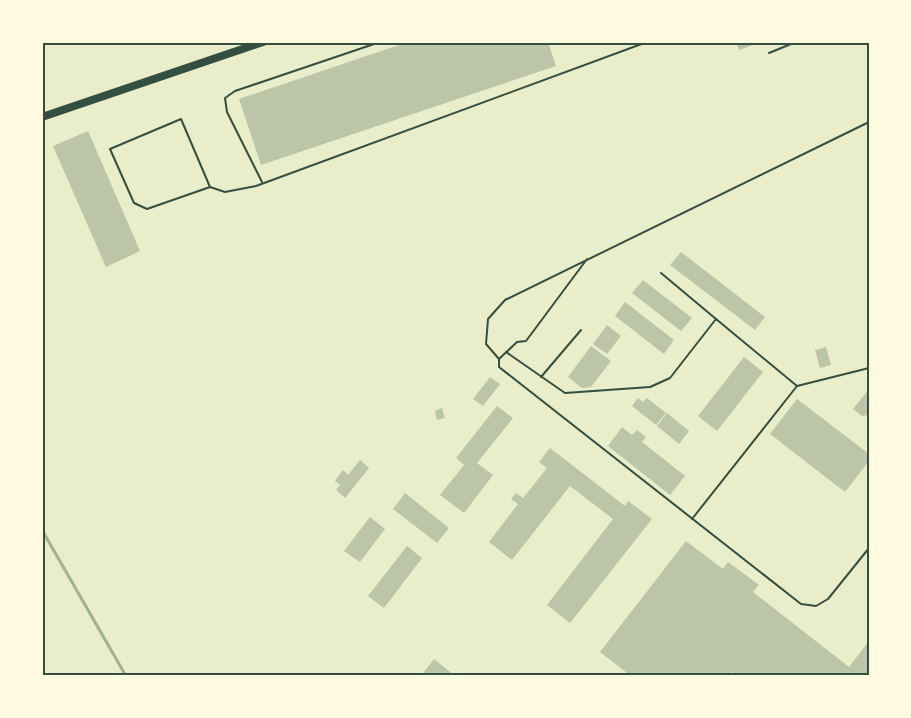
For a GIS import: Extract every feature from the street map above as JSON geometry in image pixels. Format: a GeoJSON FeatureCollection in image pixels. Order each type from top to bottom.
{"type":"FeatureCollection","features":[{"type":"Feature","properties":{"kind":"main road"},"geometry":{"type":"LineString","coordinates":[[42,117],[263,42]]}},
{"type":"Feature","properties":{"kind":"lane"},"geometry":{"type":"LineString","coordinates":[[263,183],[227,112],[225,98],[235,91],[380,42]]}},
{"type":"Feature","properties":{"kind":"lane"},"geometry":{"type":"LineString","coordinates":[[210,187],[181,119],[110,149],[134,203],[147,209],[210,187],[225,192],[263,183],[647,42]]}},
{"type":"Feature","properties":{"kind":"lane"},"geometry":{"type":"LineString","coordinates":[[769,53],[796,42]]}},
{"type":"Feature","properties":{"kind":"lane"},"geometry":{"type":"LineString","coordinates":[[869,122],[505,300],[488,319],[486,344],[499,359],[499,367],[801,604],[816,606],[828,599],[869,548]]}},
{"type":"Feature","properties":{"kind":"lane"},"geometry":{"type":"LineString","coordinates":[[499,359],[517,342],[526,341],[587,260]]}},
{"type":"Feature","properties":{"kind":"lane"},"geometry":{"type":"LineString","coordinates":[[661,273],[797,386]]}},
{"type":"Feature","properties":{"kind":"lane"},"geometry":{"type":"LineString","coordinates":[[506,352],[565,393],[650,387],[670,378],[716,319]]}},
{"type":"Feature","properties":{"kind":"lane"},"geometry":{"type":"LineString","coordinates":[[541,376],[581,330]]}},
{"type":"Feature","properties":{"kind":"lane"},"geometry":{"type":"LineString","coordinates":[[692,519],[797,386],[869,368]]}},
{"type":"Feature","properties":{"kind":"building"},"geometry":{"type":"Polygon","coordinates":[[[408,42],[548,42],[556,66],[261,165],[239,99],[408,42]]]}},
{"type":"Feature","properties":{"kind":"building"},"geometry":{"type":"Polygon","coordinates":[[[736,42],[761,42],[739,50],[736,42]]]}},
{"type":"Feature","properties":{"kind":"building"},"geometry":{"type":"Polygon","coordinates":[[[88,131],[140,251],[106,267],[53,146],[88,131]]]}},
{"type":"Feature","properties":{"kind":"building"},"geometry":{"type":"Polygon","coordinates":[[[681,252],[765,317],[755,330],[670,265],[681,252]]]}},
{"type":"Feature","properties":{"kind":"building"},"geometry":{"type":"Polygon","coordinates":[[[643,280],[692,318],[681,331],[632,293],[643,280]]]}},
{"type":"Feature","properties":{"kind":"building"},"geometry":{"type":"Polygon","coordinates":[[[625,302],[674,340],[664,354],[615,316],[625,302]]]}},
{"type":"Feature","properties":{"kind":"building"},"geometry":{"type":"Polygon","coordinates":[[[607,325],[621,336],[607,354],[593,344],[607,325]]]}},
{"type":"Feature","properties":{"kind":"building"},"geometry":{"type":"Polygon","coordinates":[[[591,346],[611,361],[591,387],[582,388],[568,377],[591,346]]]}},
{"type":"Feature","properties":{"kind":"building"},"geometry":{"type":"Polygon","coordinates":[[[826,347],[831,365],[820,368],[815,350],[826,347]]]}},
{"type":"Feature","properties":{"kind":"building"},"geometry":{"type":"Polygon","coordinates":[[[744,357],[763,372],[717,431],[698,416],[744,357]]]}},
{"type":"Feature","properties":{"kind":"building"},"geometry":{"type":"Polygon","coordinates":[[[490,377],[500,384],[483,406],[473,399],[490,377]]]}},
{"type":"Feature","properties":{"kind":"building"},"geometry":{"type":"Polygon","coordinates":[[[869,389],[869,415],[862,416],[853,409],[869,389]]]}},
{"type":"Feature","properties":{"kind":"building"},"geometry":{"type":"Polygon","coordinates":[[[638,398],[643,402],[647,398],[666,413],[656,425],[632,406],[638,398]]]}},
{"type":"Feature","properties":{"kind":"building"},"geometry":{"type":"Polygon","coordinates":[[[797,399],[869,454],[869,461],[845,492],[770,434],[797,399]]]}},
{"type":"Feature","properties":{"kind":"building"},"geometry":{"type":"Polygon","coordinates":[[[497,406],[513,418],[477,463],[493,475],[464,513],[440,495],[464,465],[456,458],[497,406]]]}},
{"type":"Feature","properties":{"kind":"building"},"geometry":{"type":"Polygon","coordinates":[[[442,408],[445,418],[437,420],[435,411],[442,408]]]}},
{"type":"Feature","properties":{"kind":"building"},"geometry":{"type":"Polygon","coordinates":[[[667,413],[689,431],[679,444],[657,426],[667,413]]]}},
{"type":"Feature","properties":{"kind":"building"},"geometry":{"type":"Polygon","coordinates":[[[622,427],[632,435],[637,430],[646,437],[642,442],[685,476],[670,495],[608,446],[622,427]]]}},
{"type":"Feature","properties":{"kind":"building"},"geometry":{"type":"Polygon","coordinates":[[[550,448],[625,506],[628,501],[652,519],[570,623],[547,605],[613,519],[570,486],[512,560],[489,542],[518,504],[511,499],[516,493],[523,498],[547,468],[539,462],[550,448]]]}},
{"type":"Feature","properties":{"kind":"building"},"geometry":{"type":"Polygon","coordinates":[[[360,460],[369,468],[345,498],[336,490],[340,485],[335,481],[343,470],[348,475],[360,460]]]}},
{"type":"Feature","properties":{"kind":"building"},"geometry":{"type":"Polygon","coordinates":[[[405,493],[449,528],[437,543],[393,509],[405,493]]]}},
{"type":"Feature","properties":{"kind":"building"},"geometry":{"type":"Polygon","coordinates":[[[370,517],[385,529],[360,562],[344,551],[370,517]]]}},
{"type":"Feature","properties":{"kind":"building"},"geometry":{"type":"Polygon","coordinates":[[[686,541],[723,569],[728,562],[759,585],[753,592],[849,667],[869,641],[869,676],[737,676],[729,670],[734,676],[631,676],[600,652],[686,541]]]}},
{"type":"Feature","properties":{"kind":"building"},"geometry":{"type":"Polygon","coordinates":[[[407,546],[422,558],[384,608],[368,596],[407,546]]]}},
{"type":"Feature","properties":{"kind":"building"},"geometry":{"type":"Polygon","coordinates":[[[434,659],[455,676],[421,676],[434,659]]]}},
{"type":"Feature","properties":{"kind":"waterway"},"geometry":{"type":"LineString","coordinates":[[42,530],[126,676]]}}]}
